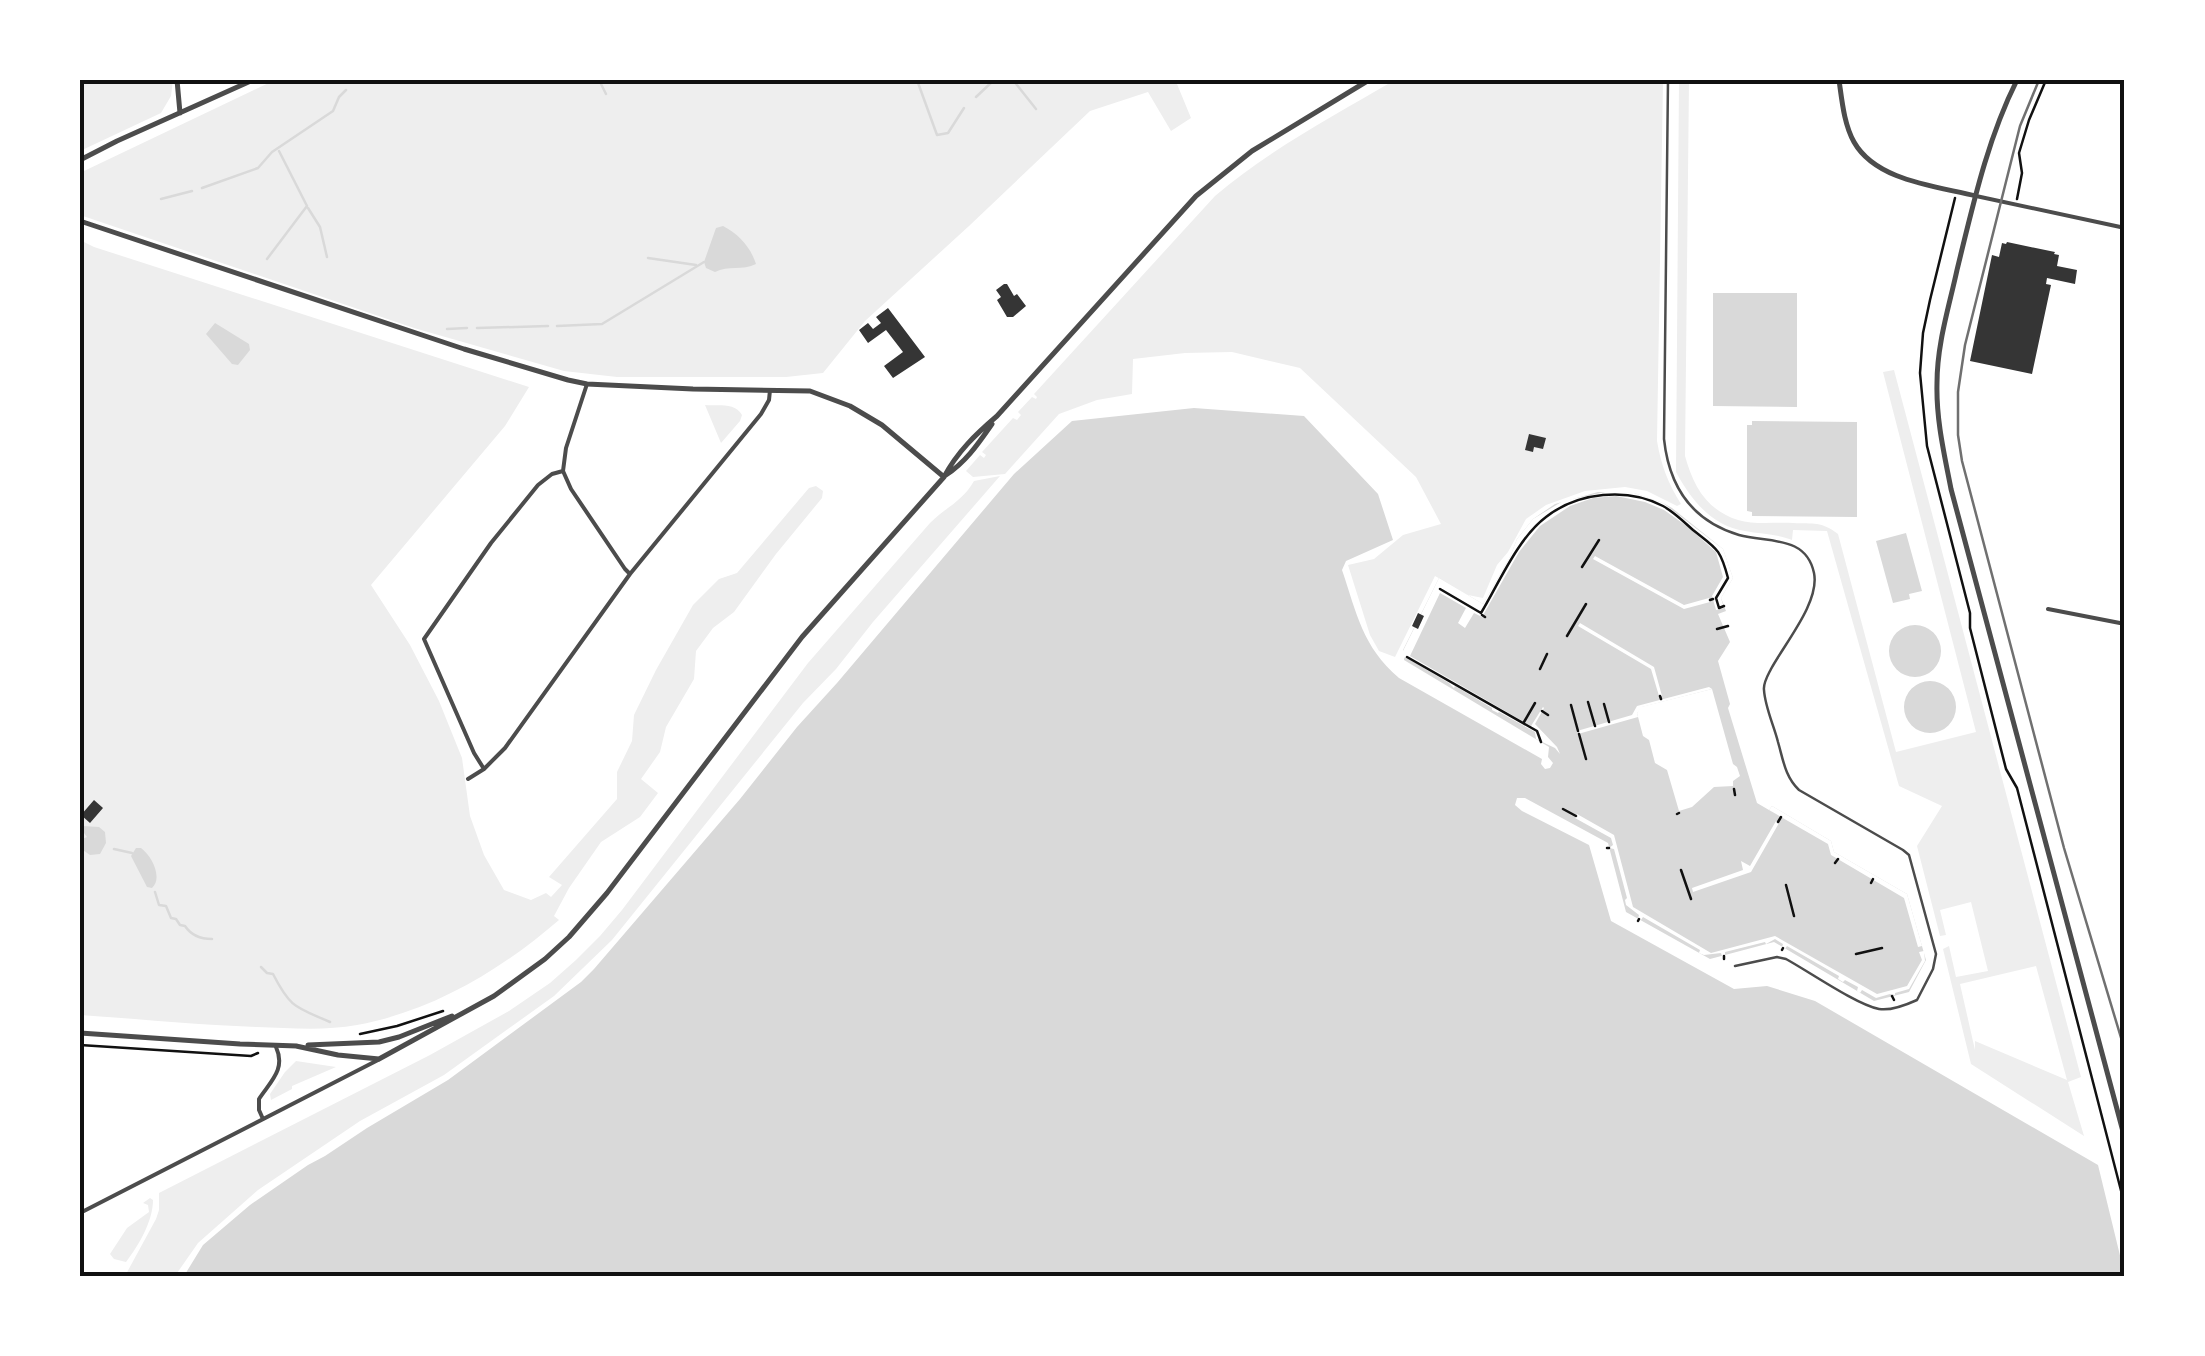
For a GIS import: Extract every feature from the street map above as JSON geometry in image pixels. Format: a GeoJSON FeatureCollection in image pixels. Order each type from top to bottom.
{"type":"FeatureCollection","features":[{"type":"Feature","properties":{"kind":"street"},"geometry":{"type":"LineString","coordinates":[[177,80],[180,112]]}},
{"type":"Feature","properties":{"kind":"street"},"geometry":{"type":"LineString","coordinates":[[80,160],[253,80]]}},
{"type":"Feature","properties":{"kind":"street"},"geometry":{"type":"LineString","coordinates":[[80,1213],[474,1008],[545,958],[590,916],[802,637],[944,476],[952,461],[1196,196],[1252,151],[1369,80]]}},
{"type":"Feature","properties":{"kind":"street"},"geometry":{"type":"LineString","coordinates":[[1839,80],[1856,147],[1881,169],[2016,206],[2125,228]]}},
{"type":"Feature","properties":{"kind":"street"},"geometry":{"type":"LineString","coordinates":[[2017,80],[1995,130],[1942,336],[1936,382],[1939,434],[2125,1139]]}},
{"type":"Feature","properties":{"kind":"street"},"geometry":{"type":"LineString","coordinates":[[80,221],[549,376],[587,384],[810,391],[850,406],[882,425],[944,476]]}},
{"type":"Feature","properties":{"kind":"street"},"geometry":{"type":"LineString","coordinates":[[587,384],[566,448],[563,470],[570,490],[630,574]]}},
{"type":"Feature","properties":{"kind":"street"},"geometry":{"type":"LineString","coordinates":[[468,779],[484,770],[505,748],[630,574],[762,414],[770,390]]}},
{"type":"Feature","properties":{"kind":"street"},"geometry":{"type":"LineString","coordinates":[[484,770],[424,638],[491,542],[538,484],[563,470]]}},
{"type":"Feature","properties":{"kind":"street"},"geometry":{"type":"LineString","coordinates":[[2048,608],[2125,624]]}},
{"type":"Feature","properties":{"kind":"street"},"geometry":{"type":"LineString","coordinates":[[80,1033],[276,1046],[379,1042],[474,1008]]}},
{"type":"Feature","properties":{"kind":"street"},"geometry":{"type":"LineString","coordinates":[[263,1119],[260,1099],[282,1059],[276,1046]]}},
{"type":"Feature","properties":{"kind":"street"},"geometry":{"type":"LineString","coordinates":[[296,1046],[379,1059]]}},
{"type":"Feature","properties":{"kind":"street"},"geometry":{"type":"LineString","coordinates":[[2117,1108],[2125,1113]]}},
{"type":"Feature","properties":{"kind":"lane"},"geometry":{"type":"LineString","coordinates":[[1668,80],[1664,439],[1672,477],[1692,508],[1714,524],[1742,536],[1787,541],[1810,561],[1813,596],[1763,689],[1787,774],[1799,790],[1909,855],[1936,954],[1917,1000],[1880,1010],[1786,959],[1777,957],[1735,966]]}},
{"type":"Feature","properties":{"kind":"path"},"geometry":{"type":"LineString","coordinates":[[2016,206],[2022,174],[2020,153],[2046,80]]}},
{"type":"Feature","properties":{"kind":"path"},"geometry":{"type":"LineString","coordinates":[[1440,589],[1483,615],[1520,547],[1546,516],[1580,500],[1611,494],[1641,497],[1666,508],[1722,553],[1728,578],[1716,598],[1719,608],[1724,606]]}},
{"type":"Feature","properties":{"kind":"path"},"geometry":{"type":"LineString","coordinates":[[1582,567],[1599,540]]}},
{"type":"Feature","properties":{"kind":"path"},"geometry":{"type":"LineString","coordinates":[[1567,636],[1586,604]]}},
{"type":"Feature","properties":{"kind":"path"},"geometry":{"type":"LineString","coordinates":[[1718,629],[1728,626]]}},
{"type":"Feature","properties":{"kind":"path"},"geometry":{"type":"LineString","coordinates":[[1540,669],[1547,654]]}},
{"type":"Feature","properties":{"kind":"path"},"geometry":{"type":"LineString","coordinates":[[1407,657],[1537,731],[1541,742]]}},
{"type":"Feature","properties":{"kind":"path"},"geometry":{"type":"LineString","coordinates":[[1588,702],[1595,726]]}},
{"type":"Feature","properties":{"kind":"path"},"geometry":{"type":"LineString","coordinates":[[1524,722],[1535,703]]}},
{"type":"Feature","properties":{"kind":"path"},"geometry":{"type":"LineString","coordinates":[[1604,704],[1609,722]]}},
{"type":"Feature","properties":{"kind":"path"},"geometry":{"type":"LineString","coordinates":[[1571,706],[1586,759]]}},
{"type":"Feature","properties":{"kind":"path"},"geometry":{"type":"LineString","coordinates":[[1542,711],[1548,715]]}},
{"type":"Feature","properties":{"kind":"path"},"geometry":{"type":"LineString","coordinates":[[1734,789],[1735,794]]}},
{"type":"Feature","properties":{"kind":"path"},"geometry":{"type":"LineString","coordinates":[[1563,809],[1576,816]]}},
{"type":"Feature","properties":{"kind":"path"},"geometry":{"type":"LineString","coordinates":[[1778,822],[1781,817]]}},
{"type":"Feature","properties":{"kind":"path"},"geometry":{"type":"LineString","coordinates":[[1681,870],[1691,899]]}},
{"type":"Feature","properties":{"kind":"path"},"geometry":{"type":"LineString","coordinates":[[1786,885],[1794,916]]}},
{"type":"Feature","properties":{"kind":"path"},"geometry":{"type":"LineString","coordinates":[[1856,954],[1882,948]]}},
{"type":"Feature","properties":{"kind":"path"},"geometry":{"type":"LineString","coordinates":[[360,1034],[456,1009]]}},
{"type":"Feature","properties":{"kind":"path"},"geometry":{"type":"LineString","coordinates":[[80,1044],[252,1056],[276,1046]]}},
{"type":"Feature","properties":{"kind":"path"},"geometry":{"type":"LineString","coordinates":[[2106,1136],[2125,1206]]}},
{"type":"Feature","properties":{"kind":"shaded area"},"geometry":{"type":"Polygon","coordinates":[[[80,80],[173,80],[171,96],[161,113],[80,151],[80,80]]]}},
{"type":"Feature","properties":{"kind":"shaded area"},"geometry":{"type":"Polygon","coordinates":[[[275,80],[1183,80],[1177,84],[1191,118],[1171,131],[1148,92],[1090,111],[865,321],[823,373],[786,377],[617,377],[564,371],[414,328],[80,215],[80,174],[84,171],[275,80]]]}},
{"type":"Feature","properties":{"kind":"shaded area"},"geometry":{"type":"Polygon","coordinates":[[[1395,80],[1663,80],[1657,441],[1666,474],[1681,504],[1677,506],[1647,491],[1625,487],[1585,491],[1546,505],[1526,519],[1497,565],[1483,598],[1468,595],[1435,576],[1395,657],[1379,651],[1370,635],[1348,565],[1374,559],[1403,535],[1441,524],[1416,477],[1300,368],[1232,352],[1133,359],[1132,394],[1097,400],[1059,414],[1005,474],[973,477],[966,471],[980,455],[984,458],[982,452],[1013,418],[1017,420],[1021,415],[1018,412],[1032,397],[1036,399],[1034,394],[1215,196],[1279,149],[1395,80]]]}},
{"type":"Feature","properties":{"kind":"shaded area"},"geometry":{"type":"Polygon","coordinates":[[[1679,80],[1689,80],[1685,456],[1688,467],[1702,495],[1727,516],[1751,522],[1817,524],[1838,534],[1896,752],[1976,732],[1883,372],[1894,370],[2081,1077],[2068,1082],[2084,1136],[1971,1064],[1943,949],[1949,946],[1956,977],[1988,971],[1971,902],[1940,910],[1946,935],[1940,936],[1917,846],[1942,806],[1899,786],[1827,531],[1793,530],[1792,540],[1722,524],[1688,492],[1676,472],[1679,80]],[[2036,966],[1960,984],[1975,1050],[1975,1041],[2067,1080],[2036,966]]]}},
{"type":"Feature","properties":{"kind":"shaded area"},"geometry":{"type":"Polygon","coordinates":[[[723,226],[744,242],[756,264],[715,272],[706,268],[704,262],[716,228],[723,226]]]}},
{"type":"Feature","properties":{"kind":"shaded area"},"geometry":{"type":"Polygon","coordinates":[[[80,240],[529,387],[505,426],[371,585],[410,645],[439,701],[462,758],[470,816],[484,855],[504,890],[531,900],[546,893],[551,897],[562,885],[549,877],[617,799],[617,772],[632,741],[634,715],[693,605],[719,579],[737,573],[809,488],[816,486],[823,491],[822,498],[734,612],[713,628],[696,651],[694,679],[666,727],[660,752],[641,779],[658,793],[640,817],[601,842],[569,888],[554,916],[559,920],[490,972],[439,999],[385,1019],[332,1028],[80,1015],[80,240]]]}},
{"type":"Feature","properties":{"kind":"shaded area"},"geometry":{"type":"Polygon","coordinates":[[[1713,293],[1797,293],[1797,407],[1713,406],[1713,293]]]}},
{"type":"Feature","properties":{"kind":"shaded area"},"geometry":{"type":"Polygon","coordinates":[[[215,323],[249,344],[250,350],[238,365],[232,364],[206,334],[215,323]]]}},
{"type":"Feature","properties":{"kind":"shaded area"},"geometry":{"type":"Polygon","coordinates":[[[705,405],[731,406],[742,415],[721,443],[705,405]]]}},
{"type":"Feature","properties":{"kind":"shaded area"},"geometry":{"type":"Polygon","coordinates":[[[1194,408],[1304,416],[1378,494],[1393,540],[1346,561],[1342,570],[1362,628],[1377,654],[1399,678],[1542,759],[1545,769],[1553,763],[1548,757],[1549,747],[1404,660],[1403,650],[1439,578],[1483,604],[1517,539],[1533,519],[1555,504],[1598,492],[1634,493],[1663,503],[1723,549],[1733,578],[1721,598],[1726,611],[1718,614],[1730,642],[1718,661],[1757,803],[1769,810],[1772,806],[1831,841],[1834,852],[1907,894],[1926,960],[1909,992],[1874,1001],[1774,942],[1710,959],[1626,912],[1608,843],[1525,798],[1517,798],[1515,805],[1589,845],[1611,921],[1734,989],[1767,986],[1815,1001],[2098,1165],[2125,1276],[184,1276],[203,1245],[250,1205],[448,1080],[581,982],[1014,474],[1072,421],[1194,408]],[[1712,689],[1641,707],[1637,713],[1655,763],[1667,770],[1679,811],[1692,807],[1714,787],[1733,786],[1740,776],[1712,689]]]}},
{"type":"Feature","properties":{"kind":"shaded area"},"geometry":{"type":"Polygon","coordinates":[[[1752,421],[1857,422],[1857,517],[1752,516],[1747,511],[1747,425],[1752,425],[1752,421]]]}},
{"type":"Feature","properties":{"kind":"shaded area"},"geometry":{"type":"Polygon","coordinates":[[[1000,476],[803,703],[612,940],[554,996],[444,1075],[360,1121],[258,1190],[198,1243],[175,1276],[125,1276],[156,1219],[159,1193],[509,1011],[576,960],[622,910],[808,663],[930,523],[974,481],[1000,476]]]}},
{"type":"Feature","properties":{"kind":"shaded area"},"geometry":{"type":"Polygon","coordinates":[[[1906,533],[1922,591],[1893,603],[1876,541],[1906,533]]]}},
{"type":"Feature","properties":{"kind":"shaded area"},"geometry":{"type":"Polygon","coordinates":[[[1915,625],[1933,633],[1941,651],[1933,669],[1915,677],[1897,669],[1889,651],[1897,633],[1915,625]]]}},
{"type":"Feature","properties":{"kind":"shaded area"},"geometry":{"type":"Polygon","coordinates":[[[1930,681],[1948,689],[1956,707],[1948,725],[1930,733],[1912,725],[1904,707],[1912,689],[1930,681]]]}},
{"type":"Feature","properties":{"kind":"shaded area"},"geometry":{"type":"Polygon","coordinates":[[[83,826],[99,827],[105,832],[106,843],[100,854],[90,855],[80,848],[80,840],[87,837],[80,834],[83,826]]]}},
{"type":"Feature","properties":{"kind":"shaded area"},"geometry":{"type":"Polygon","coordinates":[[[136,848],[145,852],[155,867],[152,888],[147,887],[131,856],[136,848]]]}},
{"type":"Feature","properties":{"kind":"shaded area"},"geometry":{"type":"Polygon","coordinates":[[[296,1061],[336,1067],[271,1100],[270,1094],[296,1061]]]}},
{"type":"Feature","properties":{"kind":"shaded area"},"geometry":{"type":"Polygon","coordinates":[[[150,1198],[151,1216],[140,1240],[126,1262],[114,1259],[110,1254],[127,1228],[149,1212],[148,1205],[143,1203],[150,1198]]]}},
{"type":"Feature","properties":{"kind":"pier"},"geometry":{"type":"Polygon","coordinates":[[[1610,491],[1634,493],[1663,503],[1723,549],[1733,578],[1721,598],[1724,608],[1716,610],[1712,596],[1723,577],[1716,552],[1688,527],[1645,502],[1616,496],[1593,498],[1570,506],[1540,526],[1519,552],[1482,617],[1474,613],[1465,628],[1458,623],[1466,608],[1440,593],[1410,656],[1531,726],[1543,707],[1535,724],[1560,754],[1536,739],[1535,732],[1405,657],[1399,662],[1439,578],[1483,604],[1517,539],[1533,519],[1563,501],[1610,491]]]}},
{"type":"Feature","properties":{"kind":"pier"},"geometry":{"type":"Polygon","coordinates":[[[1595,556],[1684,605],[1709,598],[1710,602],[1684,609],[1593,559],[1595,556]]]}},
{"type":"Feature","properties":{"kind":"pier"},"geometry":{"type":"Polygon","coordinates":[[[1580,623],[1654,667],[1662,696],[1651,669],[1578,626],[1580,623]]]}},
{"type":"Feature","properties":{"kind":"pier"},"geometry":{"type":"Polygon","coordinates":[[[1712,689],[1642,707],[1638,717],[1578,734],[1577,731],[1632,715],[1637,706],[1712,689]]]}},
{"type":"Feature","properties":{"kind":"pier"},"geometry":{"type":"Polygon","coordinates":[[[1772,806],[1831,841],[1834,852],[1907,894],[1922,946],[1918,947],[1904,898],[1831,855],[1828,844],[1769,810],[1772,806]]]}},
{"type":"Feature","properties":{"kind":"pier"},"geometry":{"type":"Polygon","coordinates":[[[1577,814],[1614,835],[1633,907],[1711,953],[1775,936],[1877,994],[1907,986],[1922,960],[1919,952],[1924,951],[1925,961],[1909,989],[1876,998],[1862,990],[1860,993],[1858,987],[1843,982],[1787,946],[1785,949],[1775,939],[1722,956],[1699,953],[1700,950],[1643,917],[1641,920],[1626,905],[1614,849],[1609,848],[1613,845],[1611,838],[1575,818],[1577,814]]]}},
{"type":"Feature","properties":{"kind":"pier"},"geometry":{"type":"Polygon","coordinates":[[[1776,821],[1779,823],[1751,872],[1693,892],[1692,888],[1743,870],[1741,861],[1750,866],[1776,821]]]}},
{"type":"Feature","properties":{"kind":"building"},"geometry":{"type":"Polygon","coordinates":[[[2002,243],[2055,252],[2059,255],[2057,266],[2077,270],[2075,284],[2047,278],[2046,284],[2051,285],[2032,374],[1970,361],[1992,255],[1999,257],[2002,243]]]}},
{"type":"Feature","properties":{"kind":"building"},"geometry":{"type":"Polygon","coordinates":[[[1004,284],[1026,306],[1013,317],[1007,317],[997,300],[1001,297],[996,290],[1004,284]]]}},
{"type":"Feature","properties":{"kind":"building"},"geometry":{"type":"Polygon","coordinates":[[[888,308],[925,357],[893,378],[884,366],[903,352],[886,330],[868,343],[859,330],[868,323],[873,329],[881,323],[876,317],[888,308]]]}},
{"type":"Feature","properties":{"kind":"building"},"geometry":{"type":"Polygon","coordinates":[[[1529,434],[1546,438],[1543,449],[1525,450],[1529,434]]]}},
{"type":"Feature","properties":{"kind":"building"},"geometry":{"type":"Polygon","coordinates":[[[1418,613],[1424,616],[1418,629],[1412,626],[1418,613]]]}},
{"type":"Feature","properties":{"kind":"building"},"geometry":{"type":"Polygon","coordinates":[[[94,800],[103,808],[90,823],[81,815],[94,800]]]}},
{"type":"Feature","properties":{"kind":"waterway"},"geometry":{"type":"LineString","coordinates":[[599,80],[606,94]]}},
{"type":"Feature","properties":{"kind":"waterway"},"geometry":{"type":"LineString","coordinates":[[917,80],[937,135],[948,133],[964,108]]}},
{"type":"Feature","properties":{"kind":"waterway"},"geometry":{"type":"LineString","coordinates":[[976,97],[994,80]]}},
{"type":"Feature","properties":{"kind":"waterway"},"geometry":{"type":"LineString","coordinates":[[1013,80],[1036,109]]}},
{"type":"Feature","properties":{"kind":"waterway"},"geometry":{"type":"LineString","coordinates":[[202,188],[258,168],[272,152],[333,111],[346,90]]}},
{"type":"Feature","properties":{"kind":"waterway"},"geometry":{"type":"LineString","coordinates":[[267,259],[307,206],[279,151]]}},
{"type":"Feature","properties":{"kind":"waterway"},"geometry":{"type":"LineString","coordinates":[[161,199],[192,191]]}},
{"type":"Feature","properties":{"kind":"waterway"},"geometry":{"type":"LineString","coordinates":[[308,208],[320,227],[327,257]]}},
{"type":"Feature","properties":{"kind":"waterway"},"geometry":{"type":"LineString","coordinates":[[648,258],[696,265]]}},
{"type":"Feature","properties":{"kind":"waterway"},"geometry":{"type":"LineString","coordinates":[[557,326],[602,324],[704,262]]}},
{"type":"Feature","properties":{"kind":"waterway"},"geometry":{"type":"LineString","coordinates":[[477,328],[548,326]]}},
{"type":"Feature","properties":{"kind":"waterway"},"geometry":{"type":"LineString","coordinates":[[447,329],[467,328]]}},
{"type":"Feature","properties":{"kind":"waterway"},"geometry":{"type":"LineString","coordinates":[[114,849],[132,853]]}},
{"type":"Feature","properties":{"kind":"waterway"},"geometry":{"type":"LineString","coordinates":[[155,892],[159,905],[166,906],[171,918],[196,936],[212,939]]}},
{"type":"Feature","properties":{"kind":"waterway"},"geometry":{"type":"LineString","coordinates":[[261,967],[273,974],[296,1006],[330,1022]]}},
{"type":"Feature","properties":{"kind":"railway"},"geometry":{"type":"LineString","coordinates":[[2039,80],[2020,126],[1965,345],[1958,392],[1958,435],[2064,848],[2125,1051]]}}]}
